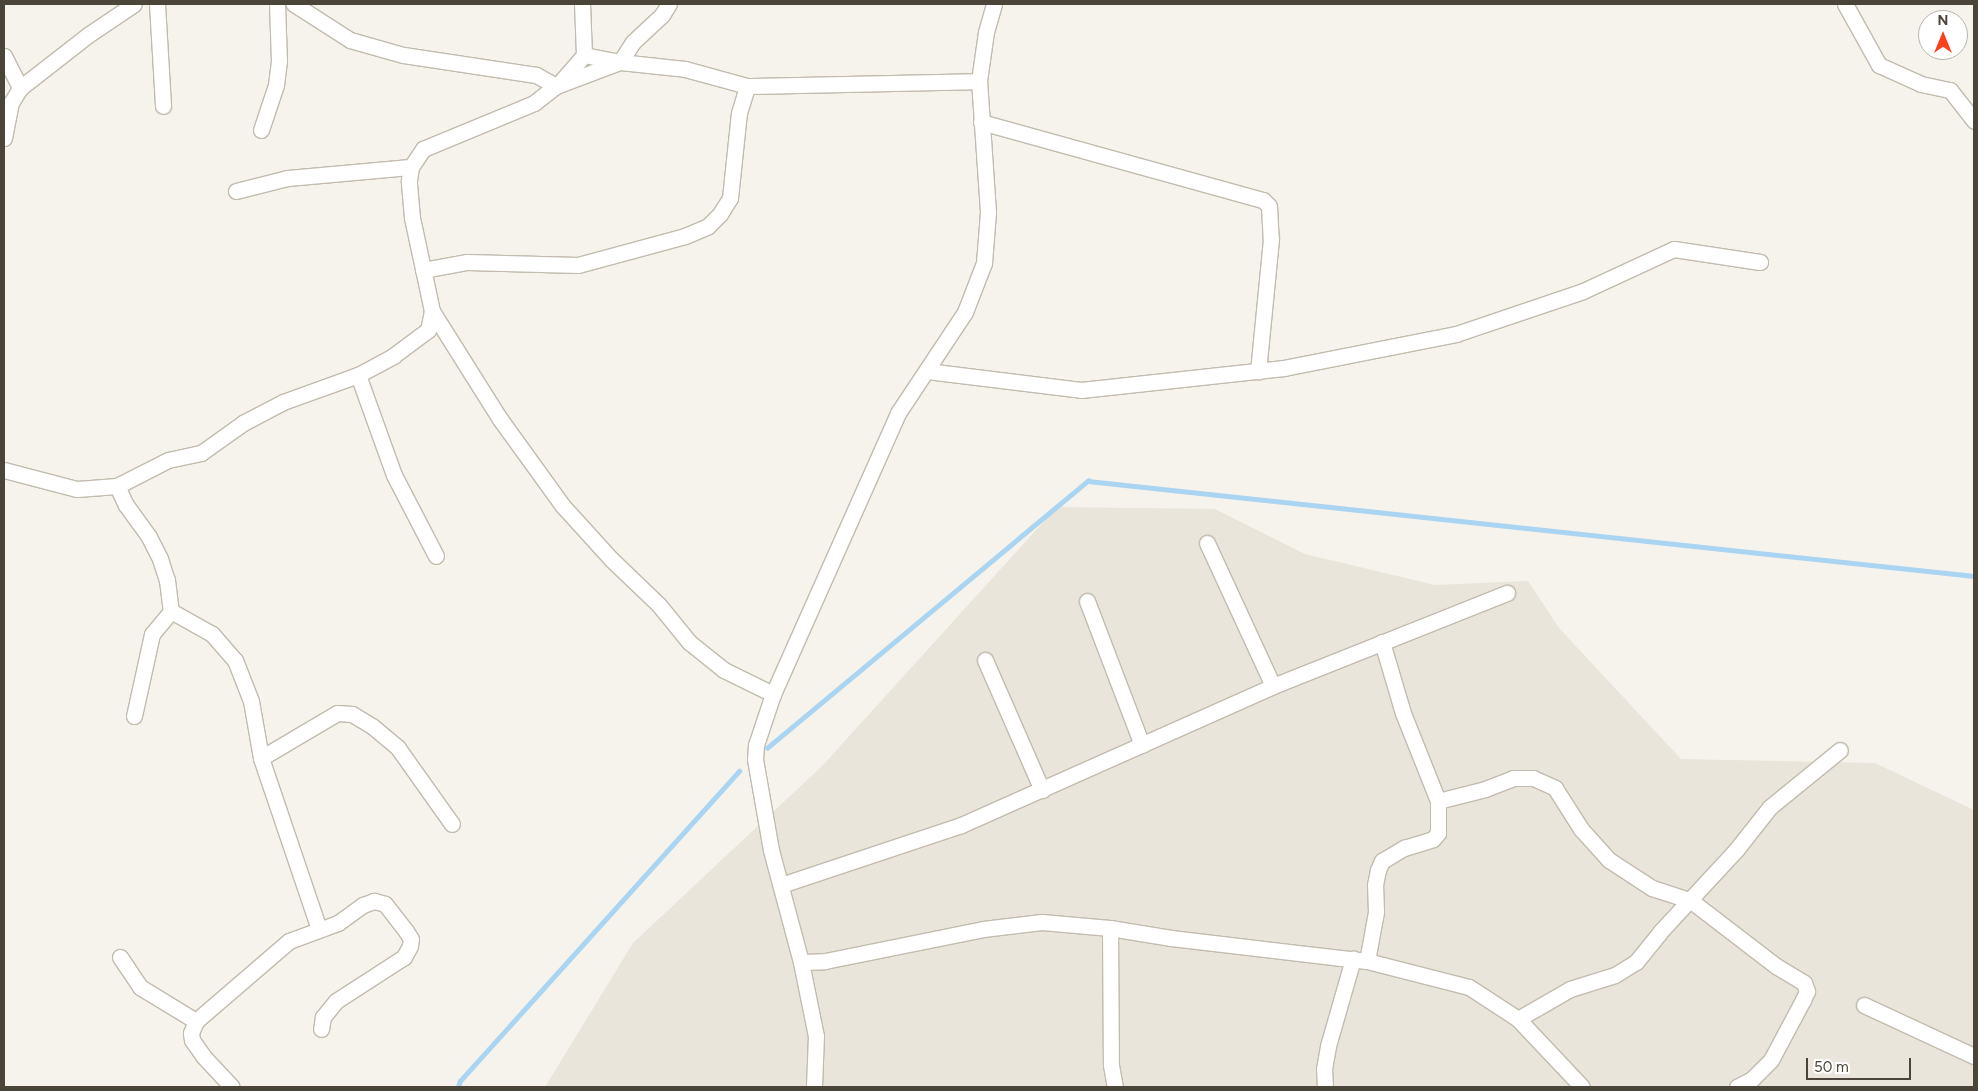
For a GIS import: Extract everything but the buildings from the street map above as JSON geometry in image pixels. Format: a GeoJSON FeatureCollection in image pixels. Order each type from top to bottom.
{"type":"FeatureCollection","features":[{"type":"Feature","properties":{"kind":"street"},"geometry":{"type":"LineString","coordinates":[[4,138],[8,104],[20,88],[81,40],[134,4]]}},
{"type":"Feature","properties":{"kind":"street"},"geometry":{"type":"LineString","coordinates":[[157,4],[163,106]]}},
{"type":"Feature","properties":{"kind":"street"},"geometry":{"type":"LineString","coordinates":[[261,130],[276,85],[279,61],[277,4]]}},
{"type":"Feature","properties":{"kind":"street"},"geometry":{"type":"LineString","coordinates":[[294,4],[350,40],[403,55],[536,74],[556,86]]}},
{"type":"Feature","properties":{"kind":"street"},"geometry":{"type":"LineString","coordinates":[[582,4],[584,55],[556,86],[534,104],[423,149],[411,167],[409,180],[412,218],[432,311],[500,419],[568,511],[611,559],[660,604],[689,642],[724,670],[773,694]]}},
{"type":"Feature","properties":{"kind":"street"},"geometry":{"type":"LineString","coordinates":[[556,86],[620,62],[633,42],[662,15],[669,4]]}},
{"type":"Feature","properties":{"kind":"street"},"geometry":{"type":"LineString","coordinates":[[814,1087],[816,1036],[801,962],[771,850],[755,759],[756,745],[773,694],[898,413],[965,312],[984,263],[988,212],[979,81],[986,32],[994,4]]}},
{"type":"Feature","properties":{"kind":"street"},"geometry":{"type":"LineString","coordinates":[[1845,4],[1879,65],[1921,84],[1950,90],[1974,121]]}},
{"type":"Feature","properties":{"kind":"street"},"geometry":{"type":"LineString","coordinates":[[584,55],[620,62],[685,69],[747,86],[979,81]]}},
{"type":"Feature","properties":{"kind":"street"},"geometry":{"type":"LineString","coordinates":[[4,56],[20,88]]}},
{"type":"Feature","properties":{"kind":"street"},"geometry":{"type":"LineString","coordinates":[[423,270],[466,262],[578,265],[685,236],[708,226],[720,214],[730,198],[739,113],[747,86]]}},
{"type":"Feature","properties":{"kind":"street"},"geometry":{"type":"LineString","coordinates":[[981,122],[1263,200],[1269,206],[1271,239],[1258,371]]}},
{"type":"Feature","properties":{"kind":"street"},"geometry":{"type":"LineString","coordinates":[[236,191],[286,178],[411,167]]}},
{"type":"Feature","properties":{"kind":"street"},"geometry":{"type":"LineString","coordinates":[[927,371],[1081,390],[1284,368],[1456,334],[1583,291],[1674,250],[1760,262]]}},
{"type":"Feature","properties":{"kind":"street"},"geometry":{"type":"LineString","coordinates":[[4,470],[77,489],[117,486],[168,460],[201,453],[243,423],[283,402],[358,375],[393,356],[428,330],[432,311]]}},
{"type":"Feature","properties":{"kind":"street"},"geometry":{"type":"LineString","coordinates":[[358,375],[394,475],[436,556]]}},
{"type":"Feature","properties":{"kind":"street"},"geometry":{"type":"LineString","coordinates":[[117,486],[126,505],[149,537],[160,559],[167,580],[171,611],[152,634],[134,716]]}},
{"type":"Feature","properties":{"kind":"street"},"geometry":{"type":"LineString","coordinates":[[1207,543],[1273,686]]}},
{"type":"Feature","properties":{"kind":"street"},"geometry":{"type":"LineString","coordinates":[[781,885],[961,825],[1273,686],[1507,593]]}},
{"type":"Feature","properties":{"kind":"street"},"geometry":{"type":"LineString","coordinates":[[1086,601],[1142,745]]}},
{"type":"Feature","properties":{"kind":"street"},"geometry":{"type":"LineString","coordinates":[[171,611],[212,634],[235,660],[251,701],[261,758],[319,929]]}},
{"type":"Feature","properties":{"kind":"street"},"geometry":{"type":"LineString","coordinates":[[1325,1087],[1324,1070],[1328,1046],[1376,912],[1378,870],[1382,861],[1404,848],[1433,839],[1438,833],[1438,801],[1403,713],[1382,642]]}},
{"type":"Feature","properties":{"kind":"street"},"geometry":{"type":"LineString","coordinates":[[985,660],[1042,790]]}},
{"type":"Feature","properties":{"kind":"street"},"geometry":{"type":"LineString","coordinates":[[261,758],[337,713],[352,714],[372,726],[398,748],[452,824]]}},
{"type":"Feature","properties":{"kind":"street"},"geometry":{"type":"LineString","coordinates":[[1518,1018],[1570,989],[1615,975],[1636,962],[1660,932],[1736,850],[1770,806],[1840,750]]}},
{"type":"Feature","properties":{"kind":"street"},"geometry":{"type":"LineString","coordinates":[[1438,801],[1485,789],[1513,778],[1533,778],[1555,788],[1581,829],[1609,860],[1652,888],[1690,900],[1776,966],[1804,983],[1806,987],[1789,1029],[1771,1060],[1752,1079],[1737,1087]]}},
{"type":"Feature","properties":{"kind":"street"},"geometry":{"type":"LineString","coordinates":[[232,1087],[203,1056],[192,1040],[191,1033],[196,1021],[276,951],[289,942],[338,923],[363,905],[374,901],[384,904],[411,939],[404,957],[336,1001],[323,1017],[321,1029]]}},
{"type":"Feature","properties":{"kind":"street"},"geometry":{"type":"LineString","coordinates":[[801,962],[825,961],[984,929],[1042,922],[1110,928],[1171,938],[1360,960],[1469,987],[1518,1018],[1582,1087]]}},
{"type":"Feature","properties":{"kind":"street"},"geometry":{"type":"LineString","coordinates":[[1110,928],[1110,1065],[1115,1087]]}},
{"type":"Feature","properties":{"kind":"street"},"geometry":{"type":"LineString","coordinates":[[120,957],[140,987],[196,1021]]}},
{"type":"Feature","properties":{"kind":"street"},"geometry":{"type":"LineString","coordinates":[[1864,1005],[1974,1056]]}},
{"type":"Feature","properties":{"kind":"shaded area"},"geometry":{"type":"Polygon","coordinates":[[[1057,507],[1215,509],[1305,554],[1435,585],[1528,581],[1559,628],[1681,759],[1875,763],[1974,810],[1974,1087],[545,1087],[633,943],[822,766],[1057,507]]]}},
{"type":"Feature","properties":{"kind":"waterway"},"geometry":{"type":"LineString","coordinates":[[767,748],[1088,481],[1974,576]]}},
{"type":"Feature","properties":{"kind":"waterway"},"geometry":{"type":"LineString","coordinates":[[458,1087],[460,1081],[739,771]]}}]}
